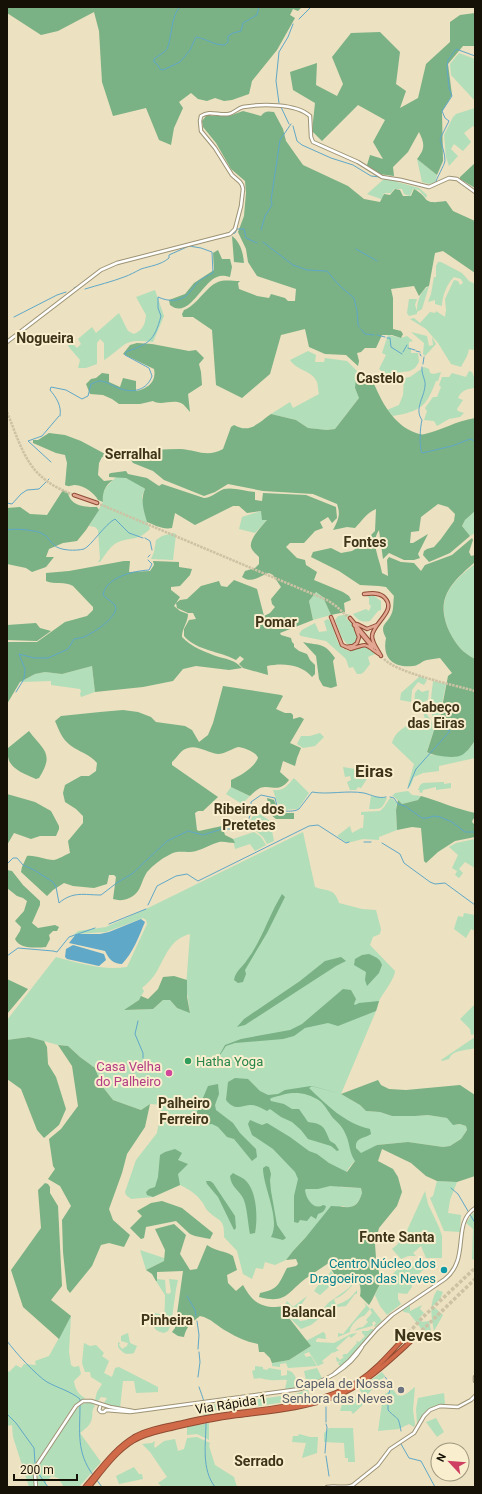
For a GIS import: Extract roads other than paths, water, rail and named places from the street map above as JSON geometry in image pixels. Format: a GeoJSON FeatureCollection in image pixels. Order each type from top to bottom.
{"type":"FeatureCollection","features":[{"type":"Feature","properties":{"kind":"highway","name":"Via Rápida 1"},"geometry":{"type":"LineString","coordinates":[[85,1487],[123,1449],[141,1437],[198,1420],[303,1403],[336,1393],[352,1385],[371,1372],[405,1337]]}},
{"type":"Feature","properties":{"kind":"highway","name":"Via Rápida 1"},"geometry":{"type":"LineString","coordinates":[[208,1418],[303,1406],[332,1398],[365,1380],[410,1342]]}},
{"type":"Feature","properties":{"kind":"highway","name":"Via Rápida 1"},"geometry":{"type":"LineString","coordinates":[[89,1487],[108,1464]]}},
{"type":"Feature","properties":{"kind":"main road"},"geometry":{"type":"LineString","coordinates":[[7,342],[101,270],[117,262],[230,234],[236,229],[241,206],[242,185],[232,175],[215,148],[201,131],[201,116],[205,114],[229,114],[242,107],[274,105],[295,110],[304,113],[310,118],[311,136],[313,142],[358,162],[382,177],[430,187],[449,178],[453,178],[457,179],[475,192]]}},
{"type":"Feature","properties":{"kind":"main road"},"geometry":{"type":"LineString","coordinates":[[74,495],[97,503]]}},
{"type":"Feature","properties":{"kind":"main road"},"geometry":{"type":"LineString","coordinates":[[364,594],[379,594],[384,597],[387,602],[387,612],[373,632],[372,638],[381,656]]}},
{"type":"Feature","properties":{"kind":"main road"},"geometry":{"type":"LineString","coordinates":[[331,617],[339,640],[346,647],[351,649],[364,644],[384,659]]}},
{"type":"Feature","properties":{"kind":"main road"},"geometry":{"type":"LineString","coordinates":[[349,618],[364,629],[370,629],[378,624]]}},
{"type":"Feature","properties":{"kind":"main road"},"geometry":{"type":"LineString","coordinates":[[346,647],[355,645],[358,639],[358,635],[349,618]]}},
{"type":"Feature","properties":{"kind":"main road"},"geometry":{"type":"LineString","coordinates":[[349,618],[361,630],[381,656]]}},
{"type":"Feature","properties":{"kind":"main road"},"geometry":{"type":"LineString","coordinates":[[341,1371],[377,1329],[392,1315],[452,1273],[459,1258],[462,1227],[466,1217],[475,1208]]}},
{"type":"Feature","properties":{"kind":"main road"},"geometry":{"type":"LineString","coordinates":[[100,1406],[99,1410],[101,1412],[106,1410],[138,1411],[289,1392],[311,1386],[341,1371],[354,1358],[362,1347]]}},
{"type":"Feature","properties":{"kind":"main road"},"geometry":{"type":"LineString","coordinates":[[332,1375],[348,1362]]}},
{"type":"Feature","properties":{"kind":"main road"},"geometry":{"type":"LineString","coordinates":[[327,1487],[350,1487],[378,1465],[390,1449],[414,1433],[424,1416],[430,1410],[440,1406],[458,1407],[475,1396]]}},
{"type":"Feature","properties":{"kind":"main road"},"geometry":{"type":"LineString","coordinates":[[36,1487],[35,1474],[37,1465],[74,1409],[87,1400],[104,1406],[106,1410]]}},
{"type":"Feature","properties":{"kind":"main road"},"geometry":{"type":"LineString","coordinates":[[94,1402],[100,1406],[138,1411]]}},
{"type":"Feature","properties":{"kind":"main road"},"geometry":{"type":"LineString","coordinates":[[122,1411],[126,1410]]}},
{"type":"Feature","properties":{"kind":"water"},"geometry":{"type":"Polygon","coordinates":[[[141,919],[145,922],[133,950],[122,964],[116,963],[112,960],[105,951],[69,943],[76,934],[100,934],[109,932],[141,919]]]}},
{"type":"Feature","properties":{"kind":"water"},"geometry":{"type":"Polygon","coordinates":[[[73,945],[104,954],[106,960],[99,966],[67,959],[65,957],[66,949],[73,945]]]}},
{"type":"Feature","properties":{"kind":"waterway"},"geometry":{"type":"LineString","coordinates":[[180,7],[177,10],[173,20],[169,45],[163,53],[154,59],[154,62],[160,69],[163,70],[180,62],[190,50],[196,37],[225,45],[228,42],[228,36],[241,31],[243,23],[257,15],[259,7]]}},
{"type":"Feature","properties":{"kind":"waterway"},"geometry":{"type":"LineString","coordinates":[[299,19],[311,7]]}},
{"type":"Feature","properties":{"kind":"waterway"},"geometry":{"type":"LineString","coordinates":[[279,103],[276,81],[279,52],[288,37],[293,24]]}},
{"type":"Feature","properties":{"kind":"waterway"},"geometry":{"type":"LineString","coordinates":[[435,184],[445,161],[440,139],[449,121],[445,118],[442,111],[452,96],[449,88],[447,67],[448,60],[456,49],[475,56]]}},
{"type":"Feature","properties":{"kind":"waterway"},"geometry":{"type":"LineString","coordinates":[[281,107],[289,124]]}},
{"type":"Feature","properties":{"kind":"waterway"},"geometry":{"type":"LineString","coordinates":[[261,230],[265,216],[272,205],[271,200],[280,140],[291,124]]}},
{"type":"Feature","properties":{"kind":"waterway"},"geometry":{"type":"LineString","coordinates":[[293,126],[297,141],[302,145],[331,158],[353,165],[371,176],[380,177]]}},
{"type":"Feature","properties":{"kind":"waterway"},"geometry":{"type":"LineString","coordinates":[[231,234],[235,233],[237,229],[244,229],[246,238],[257,243]]}},
{"type":"Feature","properties":{"kind":"waterway"},"geometry":{"type":"LineString","coordinates":[[85,289],[119,279],[141,269],[159,264],[169,258],[169,255],[189,246],[218,238]]}},
{"type":"Feature","properties":{"kind":"waterway"},"geometry":{"type":"LineString","coordinates":[[263,242],[293,265],[307,270],[327,271],[339,285],[354,298],[359,327]]}},
{"type":"Feature","properties":{"kind":"waterway"},"geometry":{"type":"LineString","coordinates":[[60,416],[59,405],[50,390],[51,387],[66,390],[82,399],[88,396],[91,384],[98,381],[131,391],[140,389],[150,381],[152,376],[149,368],[125,355],[126,352],[145,344],[150,340],[156,331],[161,316],[158,308],[158,297],[166,300],[179,300],[186,296],[199,281],[213,273],[212,252],[189,246]]}},
{"type":"Feature","properties":{"kind":"waterway"},"geometry":{"type":"LineString","coordinates":[[356,249],[377,261]]}},
{"type":"Feature","properties":{"kind":"waterway"},"geometry":{"type":"LineString","coordinates":[[14,317],[66,292]]}},
{"type":"Feature","properties":{"kind":"waterway"},"geometry":{"type":"LineString","coordinates":[[361,329],[365,334],[374,335]]}},
{"type":"Feature","properties":{"kind":"waterway"},"geometry":{"type":"LineString","coordinates":[[377,335],[385,337]]}},
{"type":"Feature","properties":{"kind":"waterway"},"geometry":{"type":"LineString","coordinates":[[387,338],[390,338],[391,347],[402,354]]}},
{"type":"Feature","properties":{"kind":"waterway"},"geometry":{"type":"LineString","coordinates":[[403,352],[407,345]]}},
{"type":"Feature","properties":{"kind":"waterway"},"geometry":{"type":"LineString","coordinates":[[408,348],[415,350]]}},
{"type":"Feature","properties":{"kind":"waterway"},"geometry":{"type":"LineString","coordinates":[[416,351],[420,352]]}},
{"type":"Feature","properties":{"kind":"waterway"},"geometry":{"type":"LineString","coordinates":[[423,364],[424,357]]}},
{"type":"Feature","properties":{"kind":"waterway"},"geometry":{"type":"LineString","coordinates":[[422,367],[425,384],[419,408],[422,420],[420,437],[422,453],[452,446],[470,439],[475,441]]}},
{"type":"Feature","properties":{"kind":"waterway"},"geometry":{"type":"LineString","coordinates":[[51,462],[28,441],[42,436],[59,416]]}},
{"type":"Feature","properties":{"kind":"waterway"},"geometry":{"type":"LineString","coordinates":[[7,503],[12,504],[27,490],[39,489],[49,479]]}},
{"type":"Feature","properties":{"kind":"waterway"},"geometry":{"type":"LineString","coordinates":[[7,530],[15,529],[36,531],[45,535],[57,547],[68,550],[77,550],[87,547],[107,525],[115,519],[129,533],[143,538]]}},
{"type":"Feature","properties":{"kind":"waterway"},"geometry":{"type":"LineString","coordinates":[[145,538],[150,541],[152,550]]}},
{"type":"Feature","properties":{"kind":"waterway"},"geometry":{"type":"LineString","coordinates":[[16,692],[24,679],[25,669],[19,654],[34,658],[48,658],[68,649],[74,639],[85,637],[99,628],[108,621],[116,609],[115,605],[103,595],[105,589],[115,579],[121,576],[149,570],[152,564],[148,560]]}},
{"type":"Feature","properties":{"kind":"waterway"},"geometry":{"type":"LineString","coordinates":[[408,788],[416,769],[450,731],[435,725]]}},
{"type":"Feature","properties":{"kind":"waterway"},"geometry":{"type":"LineString","coordinates":[[251,809],[251,802],[261,795],[275,798],[277,806],[282,811],[295,811],[299,809],[312,792],[358,792],[378,797],[386,797]]}},
{"type":"Feature","properties":{"kind":"waterway"},"geometry":{"type":"LineString","coordinates":[[390,797],[394,798],[398,804],[405,806],[422,818],[434,816],[440,817],[452,822],[465,832],[475,832]]}},
{"type":"Feature","properties":{"kind":"waterway"},"geometry":{"type":"LineString","coordinates":[[7,864],[13,858],[17,858],[23,865],[53,882],[56,887],[59,903],[74,895],[101,895],[118,882],[132,874],[167,841],[188,831],[203,835],[222,829],[238,829],[246,826],[251,813]]}},
{"type":"Feature","properties":{"kind":"waterway"},"geometry":{"type":"LineString","coordinates":[[148,905],[157,886],[176,876],[187,874],[198,881],[309,826],[318,825],[346,843],[349,842]]}},
{"type":"Feature","properties":{"kind":"waterway"},"geometry":{"type":"LineString","coordinates":[[364,842],[371,842]]}},
{"type":"Feature","properties":{"kind":"waterway"},"geometry":{"type":"LineString","coordinates":[[382,843],[400,854],[404,863],[430,882],[435,884],[445,883],[475,905]]}},
{"type":"Feature","properties":{"kind":"waterway"},"geometry":{"type":"LineString","coordinates":[[109,924],[146,909]]}},
{"type":"Feature","properties":{"kind":"waterway"},"geometry":{"type":"LineString","coordinates":[[7,956],[18,948],[57,952],[69,937],[95,928]]}},
{"type":"Feature","properties":{"kind":"waterway"},"geometry":{"type":"LineString","coordinates":[[138,1021],[135,1034],[143,1053],[143,1058]]}},
{"type":"Feature","properties":{"kind":"waterway"},"geometry":{"type":"LineString","coordinates":[[153,1081],[154,1086]]}},
{"type":"Feature","properties":{"kind":"waterway"},"geometry":{"type":"LineString","coordinates":[[451,1188],[458,1194],[475,1223]]}},
{"type":"Feature","properties":{"kind":"waterway"},"geometry":{"type":"LineString","coordinates":[[187,1296],[195,1310],[196,1316]]}},
{"type":"Feature","properties":{"kind":"waterway"},"geometry":{"type":"LineString","coordinates":[[197,1321],[199,1335],[198,1349]]}},
{"type":"Feature","properties":{"kind":"waterway"},"geometry":{"type":"LineString","coordinates":[[7,1341],[42,1379],[76,1396],[80,1399],[80,1402]]}},
{"type":"Feature","properties":{"kind":"waterway"},"geometry":{"type":"LineString","coordinates":[[198,1377],[200,1362],[199,1352]]}},
{"type":"Feature","properties":{"kind":"waterway"},"geometry":{"type":"LineString","coordinates":[[385,1377],[391,1384]]}},
{"type":"Feature","properties":{"kind":"waterway"},"geometry":{"type":"LineString","coordinates":[[199,1387],[205,1406],[206,1417]]}},
{"type":"Feature","properties":{"kind":"waterway"},"geometry":{"type":"LineString","coordinates":[[391,1387],[388,1396],[388,1410],[397,1418],[401,1431]]}},
{"type":"Feature","properties":{"kind":"waterway"},"geometry":{"type":"LineString","coordinates":[[80,1405],[81,1450],[93,1475]]}},
{"type":"Feature","properties":{"kind":"waterway"},"geometry":{"type":"LineString","coordinates":[[326,1407],[326,1422]]}},
{"type":"Feature","properties":{"kind":"waterway"},"geometry":{"type":"LineString","coordinates":[[7,1414],[16,1423],[34,1448],[35,1463]]}},
{"type":"Feature","properties":{"kind":"waterway"},"geometry":{"type":"LineString","coordinates":[[206,1422],[206,1464],[215,1487]]}},
{"type":"Feature","properties":{"kind":"waterway"},"geometry":{"type":"LineString","coordinates":[[325,1453],[326,1424]]}},
{"type":"Feature","properties":{"kind":"waterway"},"geometry":{"type":"LineString","coordinates":[[401,1444],[409,1458],[421,1461],[435,1487]]}},
{"type":"Feature","properties":{"kind":"waterway"},"geometry":{"type":"LineString","coordinates":[[326,1456],[329,1476]]}},
{"type":"Feature","properties":{"kind":"waterway"},"geometry":{"type":"LineString","coordinates":[[38,1473],[48,1487]]}},
{"type":"Feature","properties":{"kind":"waterway"},"geometry":{"type":"LineString","coordinates":[[96,1479],[102,1487]]}},
{"type":"Feature","properties":{"kind":"tunnel"},"geometry":{"type":"LineString","coordinates":[[7,412],[18,440],[30,463],[37,472],[47,481],[74,495]]}},
{"type":"Feature","properties":{"kind":"tunnel"},"geometry":{"type":"LineString","coordinates":[[97,503],[327,600],[348,617]]}},
{"type":"Feature","properties":{"kind":"tunnel"},"geometry":{"type":"LineString","coordinates":[[384,659],[391,664],[413,674],[475,691]]}},
{"type":"Feature","properties":{"kind":"tunnel"},"geometry":{"type":"LineString","coordinates":[[405,1337],[422,1318],[475,1268]]}},
{"type":"Feature","properties":{"kind":"tunnel"},"geometry":{"type":"LineString","coordinates":[[410,1342],[475,1279]]}},
{"type":"Feature","properties":{"kind":"place","name":"Hatha Yoga"},"geometry":{"type":"Point","coordinates":[188,1061]}},
{"type":"Feature","properties":{"kind":"place","name":"Casa Velha do Palheiro"},"geometry":{"type":"Point","coordinates":[169,1073]}},
{"type":"Feature","properties":{"kind":"place","name":"Centro Núcleo dos Dragoeiros das Neves"},"geometry":{"type":"Point","coordinates":[444,1270]}},
{"type":"Feature","properties":{"kind":"place","name":"Capela de Nossa Senhora das Neves"},"geometry":{"type":"Point","coordinates":[401,1390]}},
{"type":"Feature","properties":{"kind":"district","name":"Nogueira"},"geometry":{"type":"Point","coordinates":[45,338]}},
{"type":"Feature","properties":{"kind":"district","name":"Castelo"},"geometry":{"type":"Point","coordinates":[380,378]}},
{"type":"Feature","properties":{"kind":"district","name":"Serralhal"},"geometry":{"type":"Point","coordinates":[133,454]}},
{"type":"Feature","properties":{"kind":"district","name":"Fontes"},"geometry":{"type":"Point","coordinates":[365,542]}},
{"type":"Feature","properties":{"kind":"district","name":"Pomar"},"geometry":{"type":"Point","coordinates":[276,622]}},
{"type":"Feature","properties":{"kind":"district","name":"Cabeço das Eiras"},"geometry":{"type":"Point","coordinates":[436,716]}},
{"type":"Feature","properties":{"kind":"district","name":"Eiras"},"geometry":{"type":"Point","coordinates":[374,771]}},
{"type":"Feature","properties":{"kind":"district","name":"Ribeira dos Pretetes"},"geometry":{"type":"Point","coordinates":[249,818]}},
{"type":"Feature","properties":{"kind":"district","name":"Palheiro Ferreiro"},"geometry":{"type":"Point","coordinates":[184,1112]}},
{"type":"Feature","properties":{"kind":"district","name":"Fonte Santa"},"geometry":{"type":"Point","coordinates":[397,1237]}},
{"type":"Feature","properties":{"kind":"district","name":"Balancal"},"geometry":{"type":"Point","coordinates":[309,1312]}},
{"type":"Feature","properties":{"kind":"district","name":"Pinheira"},"geometry":{"type":"Point","coordinates":[167,1320]}},
{"type":"Feature","properties":{"kind":"district","name":"Neves"},"geometry":{"type":"Point","coordinates":[418,1335]}},
{"type":"Feature","properties":{"kind":"district","name":"Serrado"},"geometry":{"type":"Point","coordinates":[259,1461]}}]}
